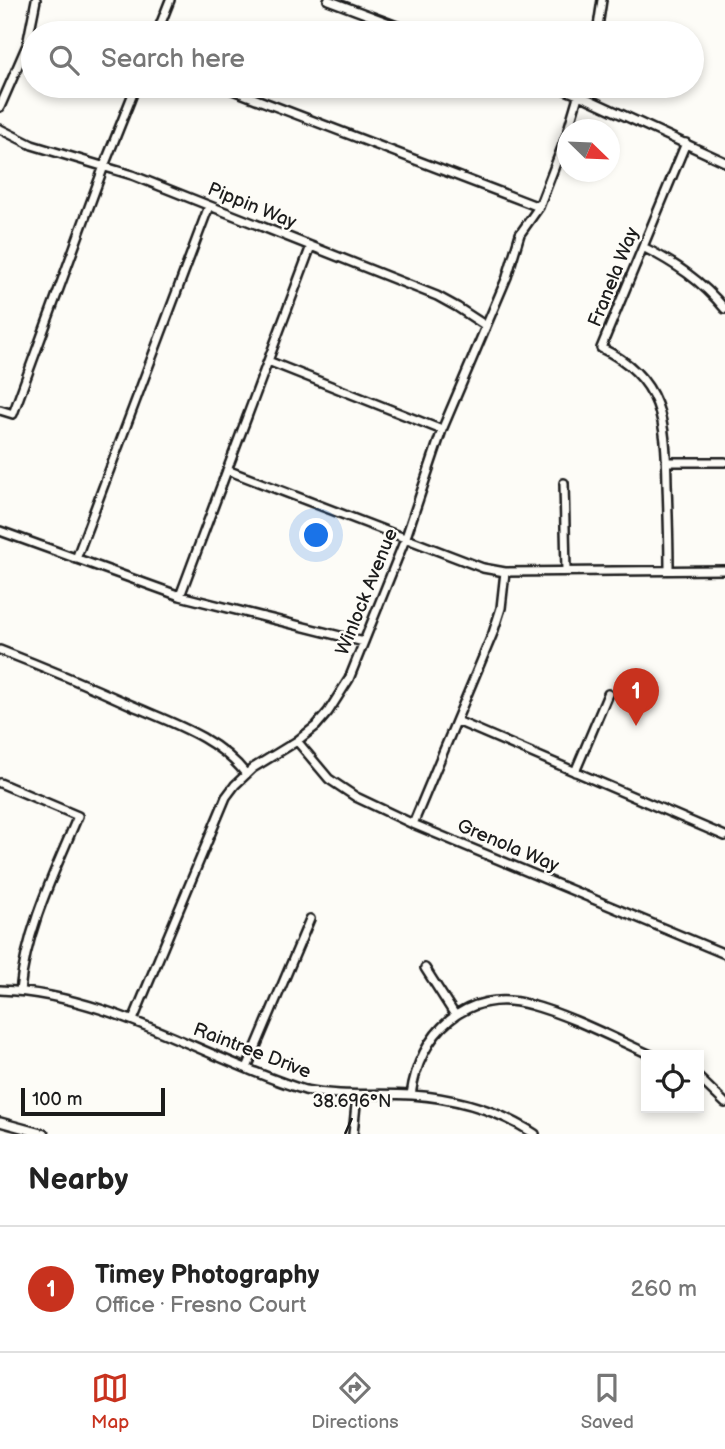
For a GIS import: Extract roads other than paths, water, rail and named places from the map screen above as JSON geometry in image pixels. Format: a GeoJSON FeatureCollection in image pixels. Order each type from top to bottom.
{"type":"FeatureCollection","features":[{"type":"Feature","properties":{"kind":"street"},"geometry":{"type":"LineString","coordinates":[[32,21],[36,0]]}},
{"type":"Feature","properties":{"kind":"street"},"geometry":{"type":"LineString","coordinates":[[162,21],[170,0]]}},
{"type":"Feature","properties":{"kind":"street"},"geometry":{"type":"LineString","coordinates":[[328,0],[384,21]]}},
{"type":"Feature","properties":{"kind":"street"},"geometry":{"type":"LineString","coordinates":[[599,21],[602,0]]}},
{"type":"Feature","properties":{"kind":"street"},"geometry":{"type":"LineString","coordinates":[[0,107],[21,60]]}},
{"type":"Feature","properties":{"kind":"street"},"geometry":{"type":"LineString","coordinates":[[0,410],[13,414],[131,98]]}},
{"type":"Feature","properties":{"kind":"street"},"geometry":{"type":"LineString","coordinates":[[253,98],[539,207]]}},
{"type":"Feature","properties":{"kind":"street","name":"Winlock Avenue"},"geometry":{"type":"LineString","coordinates":[[571,119],[577,98]]}},
{"type":"Feature","properties":{"kind":"street"},"geometry":{"type":"LineString","coordinates":[[585,98],[725,162]]}},
{"type":"Feature","properties":{"kind":"street","name":"Pippin Way"},"geometry":{"type":"LineString","coordinates":[[0,129],[32,145],[104,166],[437,296],[486,326]]}},
{"type":"Feature","properties":{"kind":"street","name":"Franela Way"},"geometry":{"type":"LineString","coordinates":[[669,570],[664,422],[654,395],[642,378],[627,363],[601,348],[686,143]]}},
{"type":"Feature","properties":{"kind":"street","name":"Winlock Avenue"},"geometry":{"type":"LineString","coordinates":[[133,1020],[226,797],[246,774],[316,726],[340,696],[406,537],[442,430],[507,277],[520,234],[539,207],[557,160]]}},
{"type":"Feature","properties":{"kind":"street"},"geometry":{"type":"LineString","coordinates":[[76,559],[209,206]]}},
{"type":"Feature","properties":{"kind":"street"},"geometry":{"type":"LineString","coordinates":[[180,596],[311,246]]}},
{"type":"Feature","properties":{"kind":"street"},"geometry":{"type":"LineString","coordinates":[[643,247],[684,270],[725,309]]}},
{"type":"Feature","properties":{"kind":"street"},"geometry":{"type":"LineString","coordinates":[[268,361],[442,430]]}},
{"type":"Feature","properties":{"kind":"street"},"geometry":{"type":"LineString","coordinates":[[667,462],[725,462]]}},
{"type":"Feature","properties":{"kind":"street"},"geometry":{"type":"LineString","coordinates":[[227,470],[406,537],[468,564],[505,572],[725,570]]}},
{"type":"Feature","properties":{"kind":"street"},"geometry":{"type":"LineString","coordinates":[[564,483],[566,571]]}},
{"type":"Feature","properties":{"kind":"street"},"geometry":{"type":"LineString","coordinates":[[0,531],[180,596],[364,642]]}},
{"type":"Feature","properties":{"kind":"street"},"geometry":{"type":"LineString","coordinates":[[413,824],[488,646],[501,608],[505,572]]}},
{"type":"Feature","properties":{"kind":"street"},"geometry":{"type":"LineString","coordinates":[[0,650],[59,673],[200,736],[223,751],[246,774]]}},
{"type":"Feature","properties":{"kind":"street"},"geometry":{"type":"LineString","coordinates":[[575,772],[608,694]]}},
{"type":"Feature","properties":{"kind":"street"},"geometry":{"type":"LineString","coordinates":[[457,721],[725,836]]}},
{"type":"Feature","properties":{"kind":"street","name":"Grenola Way"},"geometry":{"type":"LineString","coordinates":[[297,741],[329,779],[356,797],[413,824],[725,954]]}},
{"type":"Feature","properties":{"kind":"street"},"geometry":{"type":"LineString","coordinates":[[0,783],[78,816],[34,921],[22,967],[20,991]]}},
{"type":"Feature","properties":{"kind":"street"},"geometry":{"type":"LineString","coordinates":[[247,1068],[310,919]]}},
{"type":"Feature","properties":{"kind":"street"},"geometry":{"type":"LineString","coordinates":[[425,968],[455,1015]]}},
{"type":"Feature","properties":{"kind":"street","name":"Raintree Drive"},"geometry":{"type":"LineString","coordinates":[[0,990],[80,1002],[133,1020],[305,1090],[445,1099],[471,1105],[512,1121],[534,1134]]}},
{"type":"Feature","properties":{"kind":"street"},"geometry":{"type":"LineString","coordinates":[[411,1095],[417,1065],[437,1031],[455,1015],[481,1004],[495,1002],[531,1005],[641,1050]]}},
{"type":"Feature","properties":{"kind":"street"},"geometry":{"type":"LineString","coordinates":[[704,1083],[725,1103]]}},
{"type":"Feature","properties":{"kind":"street"},"geometry":{"type":"LineString","coordinates":[[353,1134],[356,1095]]}},
{"type":"Feature","properties":{"kind":"street"},"geometry":{"type":"LineString","coordinates":[[0,1122],[44,1134]]}},
{"type":"Feature","properties":{"kind":"place","name":"Timey Photography"},"geometry":{"type":"Point","coordinates":[636,726]}}]}
